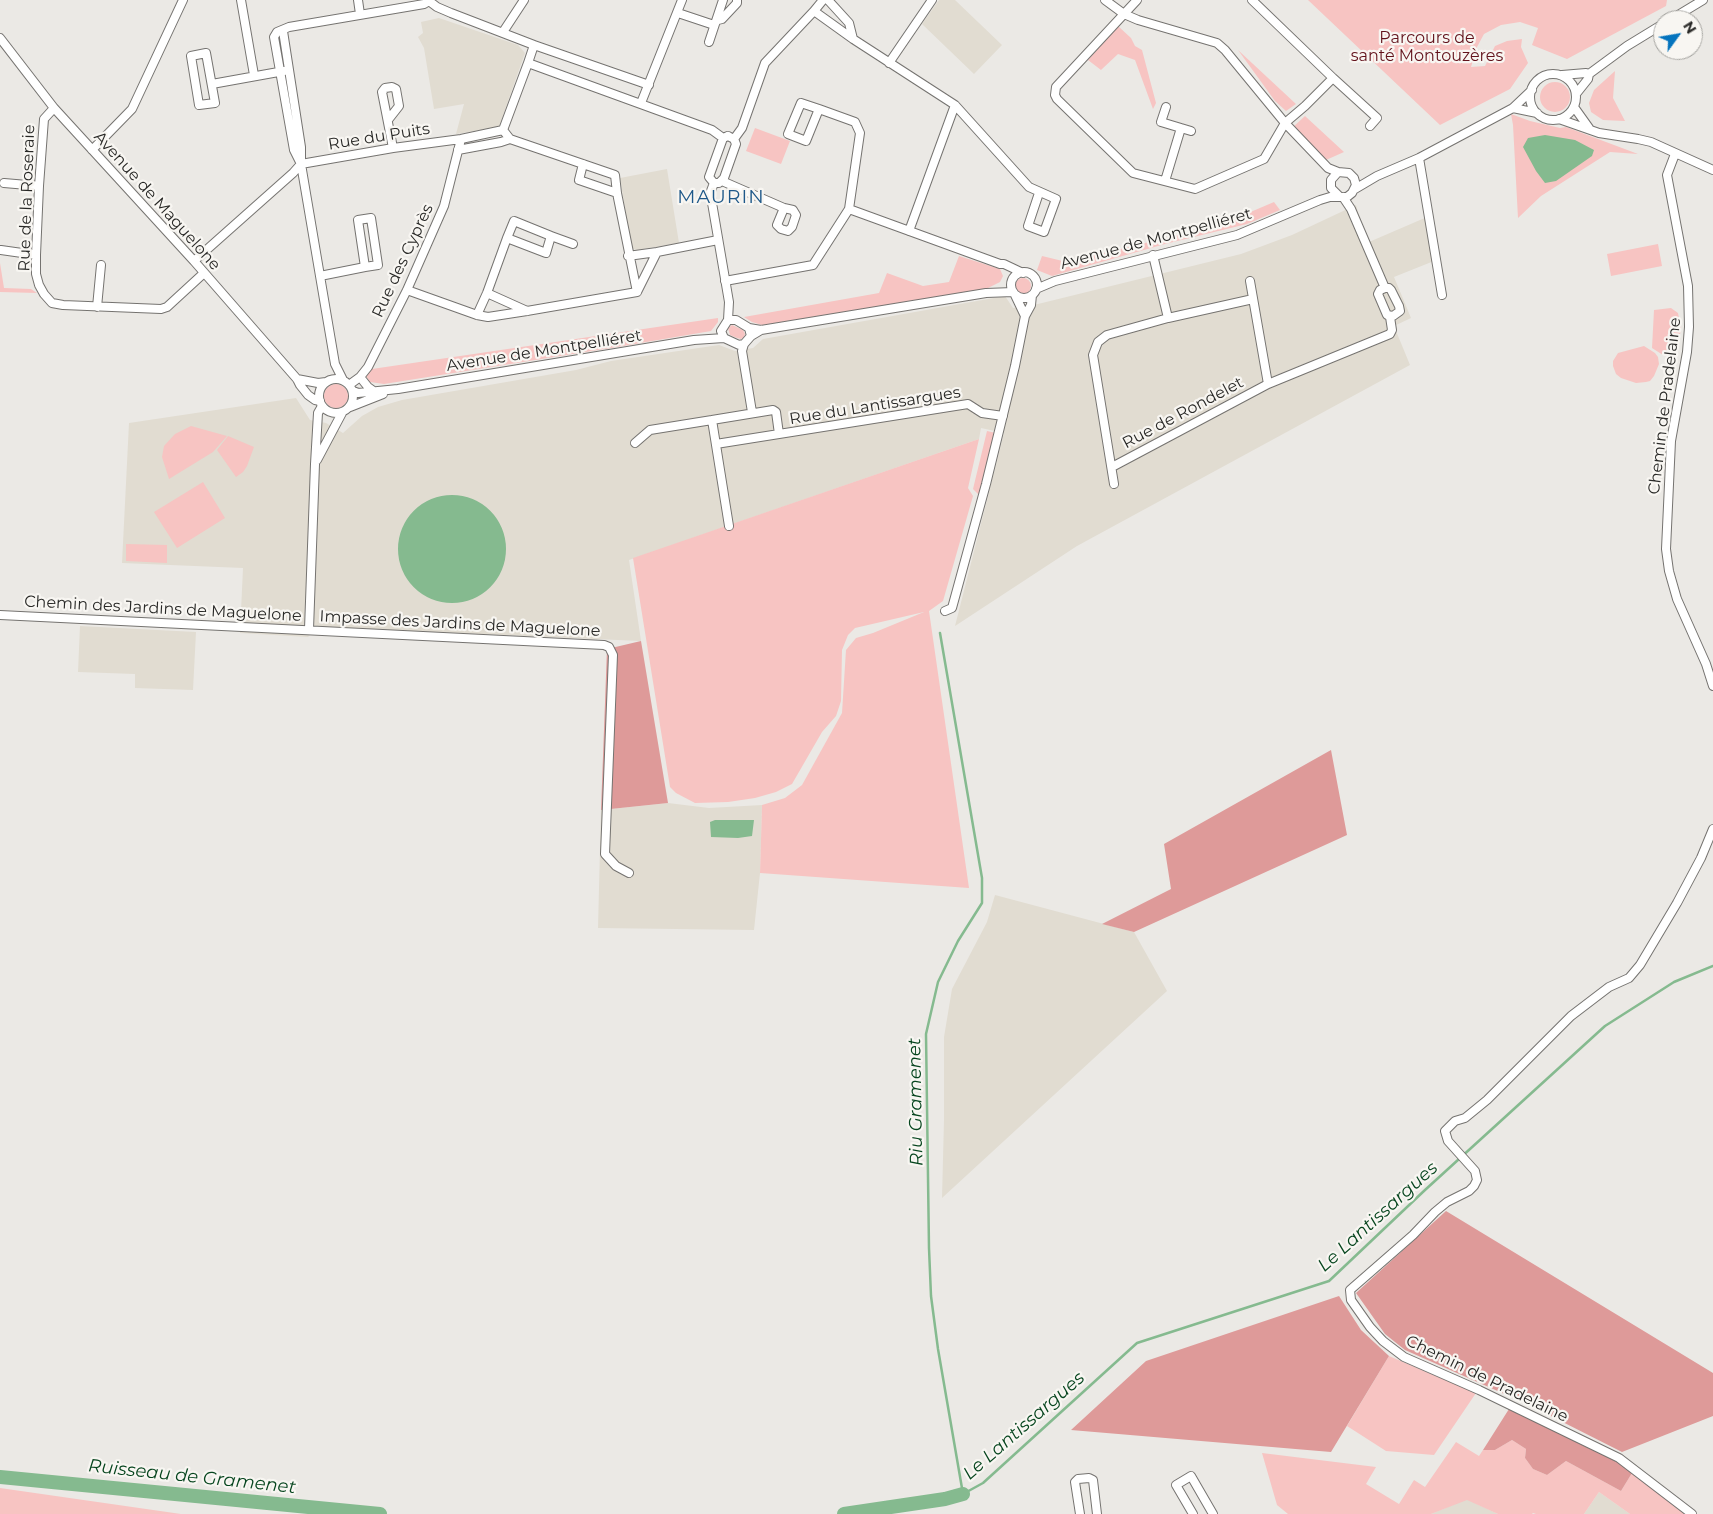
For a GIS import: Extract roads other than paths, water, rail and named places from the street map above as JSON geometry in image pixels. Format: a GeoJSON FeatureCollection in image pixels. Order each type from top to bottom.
{"type":"FeatureCollection","features":[{"type":"Feature","properties":{"kind":"street"},"geometry":{"type":"LineString","coordinates":[[92,150],[132,109],[183,0]]}},
{"type":"Feature","properties":{"kind":"street"},"geometry":{"type":"LineString","coordinates":[[241,0],[254,76]]}},
{"type":"Feature","properties":{"kind":"street"},"geometry":{"type":"LineString","coordinates":[[358,0],[360,14]]}},
{"type":"Feature","properties":{"kind":"street"},"geometry":{"type":"LineString","coordinates":[[503,32],[524,0]]}},
{"type":"Feature","properties":{"kind":"street"},"geometry":{"type":"LineString","coordinates":[[641,103],[682,0]]}},
{"type":"Feature","properties":{"kind":"street"},"geometry":{"type":"LineString","coordinates":[[709,42],[723,0]]}},
{"type":"Feature","properties":{"kind":"street"},"geometry":{"type":"LineString","coordinates":[[678,12],[716,22],[722,19],[737,3],[737,0]]}},
{"type":"Feature","properties":{"kind":"street"},"geometry":{"type":"LineString","coordinates":[[734,139],[742,128],[765,63],[823,0]]}},
{"type":"Feature","properties":{"kind":"street"},"geometry":{"type":"LineString","coordinates":[[828,0],[849,23],[853,39]]}},
{"type":"Feature","properties":{"kind":"street"},"geometry":{"type":"LineString","coordinates":[[889,63],[932,0]]}},
{"type":"Feature","properties":{"kind":"street"},"geometry":{"type":"LineString","coordinates":[[1105,0],[1124,14],[1138,20],[1217,44],[1225,50],[1285,123],[1328,168],[1338,172],[1345,171],[1352,175],[1356,181],[1351,209]]}},
{"type":"Feature","properties":{"kind":"street"},"geometry":{"type":"LineString","coordinates":[[1137,0],[1056,87],[1055,95],[1133,173],[1195,189],[1264,160],[1285,123],[1333,78]]}},
{"type":"Feature","properties":{"kind":"street"},"geometry":{"type":"LineString","coordinates":[[1252,0],[1377,118],[1370,126]]}},
{"type":"Feature","properties":{"kind":"street"},"geometry":{"type":"LineString","coordinates":[[1686,10],[1703,0]]}},
{"type":"Feature","properties":{"kind":"street"},"geometry":{"type":"LineString","coordinates":[[335,364],[328,381],[320,389],[321,404],[333,413],[342,412],[350,407],[353,399],[348,385],[335,364],[301,164],[294,150],[284,70],[274,37],[278,32],[288,27],[424,4],[430,1],[437,7],[451,13],[534,45],[649,85]]}},
{"type":"Feature","properties":{"kind":"street"},"geometry":{"type":"LineString","coordinates":[[814,11],[955,106],[1030,187],[1039,193],[1056,199],[1044,232],[1028,226],[1039,193]]}},
{"type":"Feature","properties":{"kind":"street"},"geometry":{"type":"LineString","coordinates":[[1559,119],[1574,107],[1576,94],[1589,74],[1626,46],[1653,30]]}},
{"type":"Feature","properties":{"kind":"street","name":"Avenue de Maguelone"},"geometry":{"type":"LineString","coordinates":[[0,38],[54,108],[194,261],[297,379],[308,395],[321,404]]}},
{"type":"Feature","properties":{"kind":"street"},"geometry":{"type":"LineString","coordinates":[[534,45],[503,130],[510,139],[615,174],[616,193],[637,292]]}},
{"type":"Feature","properties":{"kind":"street"},"geometry":{"type":"LineString","coordinates":[[206,53],[212,84],[215,103],[199,106],[190,56],[206,53]]}},
{"type":"Feature","properties":{"kind":"street"},"geometry":{"type":"LineString","coordinates":[[528,63],[712,130],[724,138],[728,136],[734,139],[736,144],[722,181]]}},
{"type":"Feature","properties":{"kind":"street"},"geometry":{"type":"LineString","coordinates":[[212,84],[284,70]]}},
{"type":"Feature","properties":{"kind":"street"},"geometry":{"type":"LineString","coordinates":[[1341,197],[1377,176],[1419,158],[1512,108],[1544,76],[1549,74],[1561,76],[1589,74]]}},
{"type":"Feature","properties":{"kind":"street"},"geometry":{"type":"LineString","coordinates":[[1561,76],[1571,83],[1576,94]]}},
{"type":"Feature","properties":{"kind":"street"},"geometry":{"type":"LineString","coordinates":[[1532,90],[1531,102],[1537,113]]}},
{"type":"Feature","properties":{"kind":"street"},"geometry":{"type":"LineString","coordinates":[[725,281],[813,265],[849,209],[860,132],[855,122],[819,109],[801,103],[788,134],[806,141],[819,109]]}},
{"type":"Feature","properties":{"kind":"street"},"geometry":{"type":"LineString","coordinates":[[909,231],[955,106]]}},
{"type":"Feature","properties":{"kind":"street"},"geometry":{"type":"LineString","coordinates":[[1166,107],[1161,122],[1191,131]]}},
{"type":"Feature","properties":{"kind":"street"},"geometry":{"type":"LineString","coordinates":[[1574,107],[1588,128]]}},
{"type":"Feature","properties":{"kind":"street","name":"Rue de la Roseraie"},"geometry":{"type":"LineString","coordinates":[[54,108],[44,119],[38,186],[36,255],[36,274],[39,285],[52,303],[97,307],[161,309],[167,307],[204,273]]}},
{"type":"Feature","properties":{"kind":"street"},"geometry":{"type":"LineString","coordinates":[[1512,108],[1537,113],[1548,119],[1559,119],[1599,133],[1651,142],[1713,170]]}},
{"type":"Feature","properties":{"kind":"street"},"geometry":{"type":"LineString","coordinates":[[388,120],[393,148]]}},
{"type":"Feature","properties":{"kind":"street"},"geometry":{"type":"LineString","coordinates":[[1165,181],[1181,128]]}},
{"type":"Feature","properties":{"kind":"street","name":"Rue du Puits"},"geometry":{"type":"LineString","coordinates":[[301,164],[393,148],[461,139],[503,130]]}},
{"type":"Feature","properties":{"kind":"street"},"geometry":{"type":"LineString","coordinates":[[714,183],[710,177],[724,138]]}},
{"type":"Feature","properties":{"kind":"street","name":"Rue des Cyprès"},"geometry":{"type":"LineString","coordinates":[[348,385],[360,377],[368,367],[407,290],[444,206],[461,139]]}},
{"type":"Feature","properties":{"kind":"street"},"geometry":{"type":"LineString","coordinates":[[458,150],[510,139]]}},
{"type":"Feature","properties":{"kind":"street","name":"Chemin de Pradelaine"},"geometry":{"type":"LineString","coordinates":[[1675,154],[1667,175],[1688,286],[1689,319],[1687,352],[1671,441],[1666,549],[1669,571],[1677,600],[1706,664],[1713,686]]}},
{"type":"Feature","properties":{"kind":"street"},"geometry":{"type":"LineString","coordinates":[[1419,158],[1442,295]]}},
{"type":"Feature","properties":{"kind":"street"},"geometry":{"type":"LineString","coordinates":[[194,261],[301,164]]}},
{"type":"Feature","properties":{"kind":"street"},"geometry":{"type":"LineString","coordinates":[[584,164],[579,180],[616,193]]}},
{"type":"Feature","properties":{"kind":"street"},"geometry":{"type":"LineString","coordinates":[[1328,168],[1333,192],[1341,197],[1351,209],[1385,288]]}},
{"type":"Feature","properties":{"kind":"street"},"geometry":{"type":"LineString","coordinates":[[1320,200],[1338,172]]}},
{"type":"Feature","properties":{"kind":"street"},"geometry":{"type":"LineString","coordinates":[[1352,175],[1377,176]]}},
{"type":"Feature","properties":{"kind":"street"},"geometry":{"type":"LineString","coordinates":[[714,183],[722,181],[784,208]]}},
{"type":"Feature","properties":{"kind":"street"},"geometry":{"type":"LineString","coordinates":[[714,183],[711,197],[732,320],[723,335],[742,347]]}},
{"type":"Feature","properties":{"kind":"street"},"geometry":{"type":"LineString","coordinates":[[4,184],[38,186]]}},
{"type":"Feature","properties":{"kind":"street","name":"Avenue de Montpelliéret"},"geometry":{"type":"LineString","coordinates":[[1034,292],[1055,281],[1237,235],[1320,200],[1341,197]]}},
{"type":"Feature","properties":{"kind":"street"},"geometry":{"type":"LineString","coordinates":[[849,209],[1010,266],[1022,273],[1030,274],[1035,280],[1031,305],[1025,316],[986,484],[952,608],[945,611]]}},
{"type":"Feature","properties":{"kind":"street"},"geometry":{"type":"LineString","coordinates":[[320,276],[378,265],[371,218],[358,220],[365,267]]}},
{"type":"Feature","properties":{"kind":"street"},"geometry":{"type":"LineString","coordinates":[[477,315],[514,221],[573,244]]}},
{"type":"Feature","properties":{"kind":"street"},"geometry":{"type":"LineString","coordinates":[[507,238],[546,252],[551,236]]}},
{"type":"Feature","properties":{"kind":"street"},"geometry":{"type":"LineString","coordinates":[[628,256],[718,240]]}},
{"type":"Feature","properties":{"kind":"street"},"geometry":{"type":"LineString","coordinates":[[2,250],[36,255]]}},
{"type":"Feature","properties":{"kind":"street"},"geometry":{"type":"LineString","coordinates":[[637,292],[657,252]]}},
{"type":"Feature","properties":{"kind":"street"},"geometry":{"type":"LineString","coordinates":[[1153,255],[1168,318]]}},
{"type":"Feature","properties":{"kind":"street"},"geometry":{"type":"LineString","coordinates":[[1000,264],[1012,281],[1014,294],[1025,316]]}},
{"type":"Feature","properties":{"kind":"street"},"geometry":{"type":"LineString","coordinates":[[97,307],[101,265]]}},
{"type":"Feature","properties":{"kind":"street"},"geometry":{"type":"LineString","coordinates":[[986,293],[1012,281],[1022,273]]}},
{"type":"Feature","properties":{"kind":"street","name":"Avenue de Montpelliéret"},"geometry":{"type":"LineString","coordinates":[[1035,280],[1055,281]]}},
{"type":"Feature","properties":{"kind":"street","name":"Rue de Rondelet"},"geometry":{"type":"LineString","coordinates":[[1250,282],[1268,384]]}},
{"type":"Feature","properties":{"kind":"street"},"geometry":{"type":"LineString","coordinates":[[1385,288],[1391,290],[1400,311],[1398,314],[1387,315],[1378,294],[1380,290],[1385,288]]}},
{"type":"Feature","properties":{"kind":"street"},"geometry":{"type":"LineString","coordinates":[[407,290],[477,315],[488,317],[637,292]]}},
{"type":"Feature","properties":{"kind":"street"},"geometry":{"type":"LineString","coordinates":[[732,320],[750,332],[986,293],[1014,294],[1022,298],[1034,292]]}},
{"type":"Feature","properties":{"kind":"street"},"geometry":{"type":"LineString","coordinates":[[487,293],[527,311]]}},
{"type":"Feature","properties":{"kind":"street","name":"Rue de Rondelet"},"geometry":{"type":"LineString","coordinates":[[1114,484],[1093,355],[1098,342],[1107,335],[1168,318],[1253,299]]}},
{"type":"Feature","properties":{"kind":"street","name":"Rue de Rondelet"},"geometry":{"type":"LineString","coordinates":[[1112,467],[1268,384],[1390,334],[1392,330],[1390,316]]}},
{"type":"Feature","properties":{"kind":"street"},"geometry":{"type":"LineString","coordinates":[[750,332],[742,347],[752,412]]}},
{"type":"Feature","properties":{"kind":"street","name":"Avenue de Montpelliéret"},"geometry":{"type":"LineString","coordinates":[[348,385],[358,393],[398,389],[723,335]]}},
{"type":"Feature","properties":{"kind":"street"},"geometry":{"type":"LineString","coordinates":[[360,377],[375,392]]}},
{"type":"Feature","properties":{"kind":"street"},"geometry":{"type":"LineString","coordinates":[[297,379],[318,383],[328,381],[348,385]]}},
{"type":"Feature","properties":{"kind":"street","name":"Avenue de Montpelliéret"},"geometry":{"type":"LineString","coordinates":[[350,407],[398,389]]}},
{"type":"Feature","properties":{"kind":"street","name":"Chemin des Jardins de Maguelone"},"geometry":{"type":"LineString","coordinates":[[0,615],[309,630],[315,464],[318,413],[321,404]]}},
{"type":"Feature","properties":{"kind":"street","name":"Rue du Lantissargues"},"geometry":{"type":"LineString","coordinates":[[716,444],[968,404],[982,413],[1002,416]]}},
{"type":"Feature","properties":{"kind":"street","name":"Rue du Lantissargues"},"geometry":{"type":"LineString","coordinates":[[635,443],[650,430],[773,410],[776,412],[779,434]]}},
{"type":"Feature","properties":{"kind":"street","name":"Chemin des Jardins de Maguelone"},"geometry":{"type":"LineString","coordinates":[[315,464],[342,412]]}},
{"type":"Feature","properties":{"kind":"street"},"geometry":{"type":"LineString","coordinates":[[712,420],[729,526]]}},
{"type":"Feature","properties":{"kind":"street","name":"Impasse des Jardins de Maguelone"},"geometry":{"type":"LineString","coordinates":[[309,630],[604,644],[609,647],[613,655],[605,854],[616,866],[629,873]]}},
{"type":"Feature","properties":{"kind":"street","name":"Chemin de Pradelaine"},"geometry":{"type":"LineString","coordinates":[[1692,1514],[1619,1458],[1479,1390],[1404,1357],[1383,1341],[1370,1327],[1351,1300],[1350,1290],[1413,1235],[1434,1212],[1474,1186],[1477,1180],[1475,1170],[1448,1141],[1445,1131],[1455,1121],[1465,1118],[1486,1100],[1571,1016],[1609,987],[1629,978],[1640,965],[1701,858],[1713,829]]}},
{"type":"Feature","properties":{"kind":"street"},"geometry":{"type":"LineString","coordinates":[[1193,1514],[1176,1485],[1191,1476],[1213,1514]]}},
{"type":"Feature","properties":{"kind":"street"},"geometry":{"type":"LineString","coordinates":[[1080,1514],[1075,1482],[1078,1479],[1089,1478],[1093,1480],[1097,1514]]}},
{"type":"Feature","properties":{"kind":"waterway","name":"Le Lantissargues"},"geometry":{"type":"LineString","coordinates":[[940,633],[982,878],[982,903],[958,941],[938,982],[926,1034],[931,1296],[938,1349],[963,1494],[983,1483],[1137,1343],[1329,1281],[1425,1190],[1605,1026],[1674,982],[1713,966]]}},
{"type":"Feature","properties":{"kind":"waterway","name":"Ruisseau de Gramenet"},"geometry":{"type":"LineString","coordinates":[[0,1477],[380,1514]]}},
{"type":"Feature","properties":{"kind":"waterway","name":"Ruisseau de Gramenet"},"geometry":{"type":"LineString","coordinates":[[844,1514],[945,1499],[963,1494]]}},
{"type":"Feature","properties":{"kind":"district","name":"MAURIN"},"geometry":{"type":"Point","coordinates":[721,197]}},
{"type":"Feature","properties":{"kind":"park label","name":"Parcours de santé Montouzères"},"geometry":{"type":"Point","coordinates":[1427,47]}},
{"type":"Feature","properties":{"kind":"water label","name":"Riu Gramenet"},"geometry":{"type":"Point","coordinates":[916,1102]}}]}
